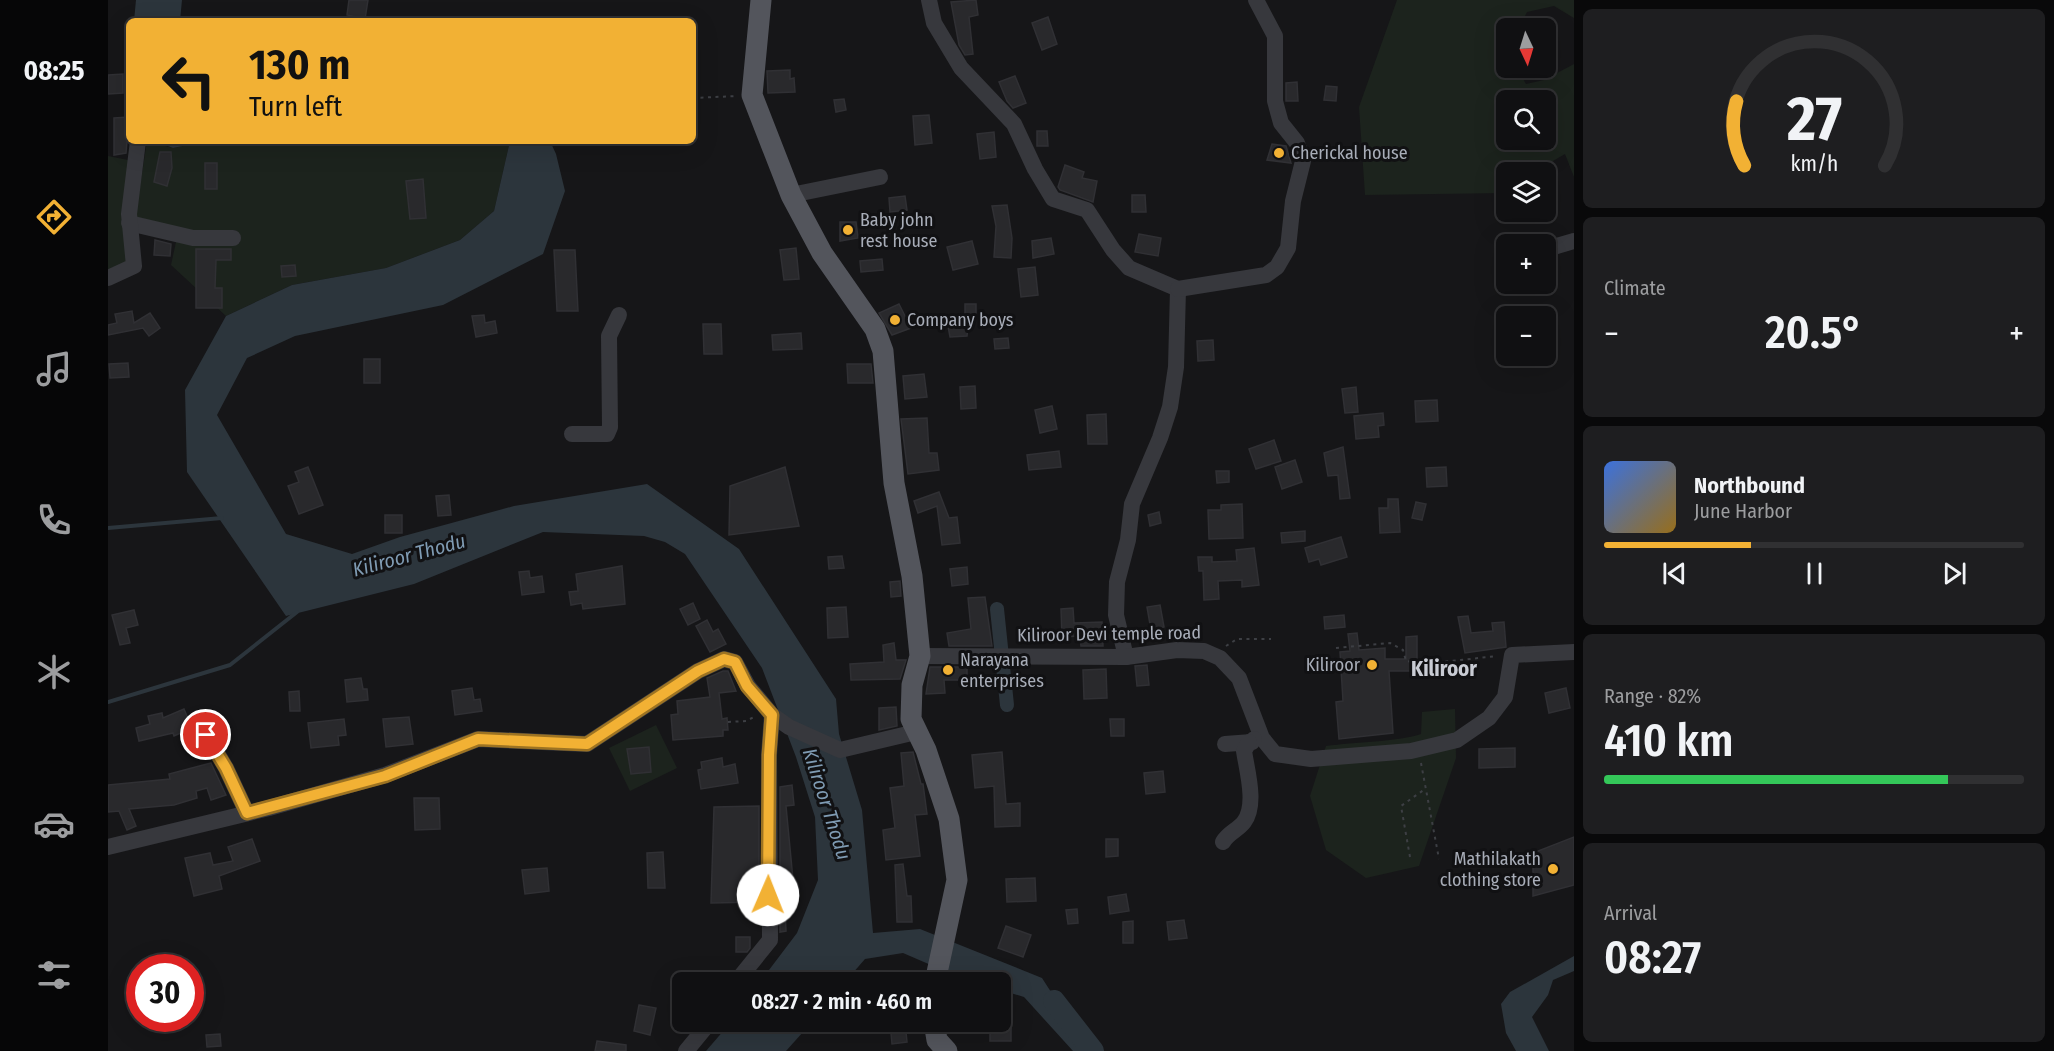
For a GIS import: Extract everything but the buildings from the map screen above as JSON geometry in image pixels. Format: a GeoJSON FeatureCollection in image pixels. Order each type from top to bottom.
{"type":"FeatureCollection","features":[{"type":"Feature","properties":{"kind":"main road"},"geometry":{"type":"LineString","coordinates":[[761,0],[752,95],[791,195],[822,253],[875,329],[883,351],[894,483],[912,576],[920,656],[912,685],[911,719],[926,750],[949,819],[957,880],[937,972]]}},
{"type":"Feature","properties":{"kind":"main road"},"geometry":{"type":"LineString","coordinates":[[936,1032],[937,1040],[947,1051]]}},
{"type":"Feature","properties":{"kind":"street"},"geometry":{"type":"LineString","coordinates":[[929,0],[934,23],[961,68],[1014,124],[1035,170],[1053,199],[1087,210],[1113,250],[1130,268],[1178,289],[1266,275],[1277,267],[1288,249],[1293,201],[1303,161],[1297,143],[1281,123],[1275,101],[1275,36],[1256,0]]}},
{"type":"Feature","properties":{"kind":"street"},"geometry":{"type":"LineString","coordinates":[[108,278],[134,266],[129,223],[138,144]]}},
{"type":"Feature","properties":{"kind":"street"},"geometry":{"type":"LineString","coordinates":[[791,195],[880,177]]}},
{"type":"Feature","properties":{"kind":"street"},"geometry":{"type":"LineString","coordinates":[[129,223],[192,238],[233,238]]}},
{"type":"Feature","properties":{"kind":"street"},"geometry":{"type":"LineString","coordinates":[[1556,246],[1574,241]]}},
{"type":"Feature","properties":{"kind":"street"},"geometry":{"type":"LineString","coordinates":[[1126,657],[1116,615],[1117,582],[1128,540],[1132,504],[1170,407],[1176,367],[1178,289]]}},
{"type":"Feature","properties":{"kind":"street"},"geometry":{"type":"LineString","coordinates":[[572,434],[607,434],[610,427],[609,336],[619,315]]}},
{"type":"Feature","properties":{"kind":"street","name":"Kiliroor Devi temple road"},"geometry":{"type":"LineString","coordinates":[[920,656],[1126,657],[1178,650],[1213,654],[1239,678],[1254,736],[1275,754],[1311,759],[1419,749],[1457,740],[1489,718],[1505,697],[1512,655]]}},
{"type":"Feature","properties":{"kind":"street"},"geometry":{"type":"LineString","coordinates":[[1512,655],[1574,652]]}},
{"type":"Feature","properties":{"kind":"street"},"geometry":{"type":"LineString","coordinates":[[108,847],[385,776],[478,739],[587,744],[698,671],[724,659],[735,662],[747,686],[773,714],[789,727],[840,750],[916,732]]}},
{"type":"Feature","properties":{"kind":"street"},"geometry":{"type":"LineString","coordinates":[[744,972],[770,940],[769,755],[773,714]]}},
{"type":"Feature","properties":{"kind":"street"},"geometry":{"type":"LineString","coordinates":[[203,729],[226,768],[247,813]]}},
{"type":"Feature","properties":{"kind":"street"},"geometry":{"type":"LineString","coordinates":[[1225,744],[1254,736]]}},
{"type":"Feature","properties":{"kind":"street"},"geometry":{"type":"LineString","coordinates":[[1223,842],[1245,821],[1249,810],[1244,751],[1254,736]]}},
{"type":"Feature","properties":{"kind":"street"},"geometry":{"type":"LineString","coordinates":[[686,1051],[702,1032]]}},
{"type":"Feature","properties":{"kind":"path"},"geometry":{"type":"LineString","coordinates":[[696,98],[752,95]]}},
{"type":"Feature","properties":{"kind":"path"},"geometry":{"type":"LineString","coordinates":[[1213,654],[1237,639],[1271,639]]}},
{"type":"Feature","properties":{"kind":"path"},"geometry":{"type":"LineString","coordinates":[[1336,648],[1390,643],[1403,650],[1406,661],[1424,664],[1512,655]]}},
{"type":"Feature","properties":{"kind":"path"},"geometry":{"type":"LineString","coordinates":[[728,722],[746,721],[773,714]]}},
{"type":"Feature","properties":{"kind":"path"},"geometry":{"type":"LineString","coordinates":[[1419,749],[1439,859]]}},
{"type":"Feature","properties":{"kind":"path"},"geometry":{"type":"LineString","coordinates":[[1410,857],[1401,806],[1425,789]]}},
{"type":"Feature","properties":{"kind":"shaded area"},"geometry":{"type":"Polygon","coordinates":[[[1397,0],[1574,0],[1574,18],[1554,6],[1527,12],[1524,18],[1496,18],[1496,78],[1523,78],[1526,84],[1556,78],[1556,74],[1574,64],[1574,177],[1565,154],[1551,162],[1496,162],[1496,193],[1365,195],[1359,107],[1397,0]]]}},
{"type":"Feature","properties":{"kind":"shaded area"},"geometry":{"type":"Polygon","coordinates":[[[147,144],[173,148],[192,144],[509,144],[494,211],[460,240],[386,268],[292,285],[226,316],[171,265],[176,242],[240,243],[236,230],[193,234],[135,219],[147,144]]]}},
{"type":"Feature","properties":{"kind":"shaded area"},"geometry":{"type":"Polygon","coordinates":[[[108,156],[133,161],[131,265],[108,276],[108,156]]]}},
{"type":"Feature","properties":{"kind":"shaded area"},"geometry":{"type":"Polygon","coordinates":[[[1455,709],[1456,758],[1419,866],[1366,878],[1326,850],[1310,796],[1326,746],[1411,737],[1421,734],[1422,712],[1455,709]]]}},
{"type":"Feature","properties":{"kind":"shaded area"},"geometry":{"type":"Polygon","coordinates":[[[656,725],[677,768],[630,791],[609,748],[656,725]]]}},
{"type":"Feature","properties":{"kind":"water"},"geometry":{"type":"Polygon","coordinates":[[[136,0],[182,0],[180,18],[134,18],[136,0]]]}},
{"type":"Feature","properties":{"kind":"water"},"geometry":{"type":"Polygon","coordinates":[[[163,144],[192,144],[173,148],[163,144]]]}},
{"type":"Feature","properties":{"kind":"water","name":"Kiliroor Thodu"},"geometry":{"type":"Polygon","coordinates":[[[509,144],[551,144],[565,191],[543,254],[443,305],[295,336],[247,358],[217,415],[286,534],[352,554],[400,537],[514,506],[647,484],[739,549],[836,699],[839,734],[862,810],[873,933],[920,929],[1042,978],[1089,1051],[1073,1051],[1024,997],[1011,993],[1011,972],[947,972],[903,953],[865,959],[854,972],[768,972],[797,933],[818,880],[815,817],[796,757],[762,668],[685,554],[665,542],[644,536],[543,532],[414,584],[286,616],[187,472],[185,390],[226,316],[292,285],[386,268],[460,240],[494,211],[509,144]]]}},
{"type":"Feature","properties":{"kind":"water"},"geometry":{"type":"Polygon","coordinates":[[[1574,956],[1574,971],[1553,980],[1548,995],[1532,1017],[1549,1051],[1516,1051],[1506,1033],[1501,1004],[1510,992],[1574,956]]]}},
{"type":"Feature","properties":{"kind":"water"},"geometry":{"type":"Polygon","coordinates":[[[722,1032],[803,1032],[786,1051],[706,1051],[722,1032]]]}},
{"type":"Feature","properties":{"kind":"waterway"},"geometry":{"type":"LineString","coordinates":[[108,528],[222,518]]}},
{"type":"Feature","properties":{"kind":"waterway"},"geometry":{"type":"LineString","coordinates":[[997,609],[1007,705]]}},
{"type":"Feature","properties":{"kind":"waterway"},"geometry":{"type":"LineString","coordinates":[[108,702],[230,665],[297,612]]}},
{"type":"Feature","properties":{"kind":"waterway"},"geometry":{"type":"LineString","coordinates":[[1054,1001],[1093,1051]]}},
{"type":"Feature","properties":{"kind":"place","name":"Cherickal house"},"geometry":{"type":"Point","coordinates":[1279,153]}},
{"type":"Feature","properties":{"kind":"place","name":"Baby john rest house"},"geometry":{"type":"Point","coordinates":[848,230]}},
{"type":"Feature","properties":{"kind":"place","name":"Company boys"},"geometry":{"type":"Point","coordinates":[895,320]}},
{"type":"Feature","properties":{"kind":"place","name":"Kiliroor"},"geometry":{"type":"Point","coordinates":[1372,665]}},
{"type":"Feature","properties":{"kind":"place","name":"Narayana enterprises"},"geometry":{"type":"Point","coordinates":[948,670]}},
{"type":"Feature","properties":{"kind":"place","name":"Mathilakath clothing store"},"geometry":{"type":"Point","coordinates":[1553,869]}},
{"type":"Feature","properties":{"kind":"district","name":"Kiliroor"},"geometry":{"type":"Point","coordinates":[1444,669]}},
{"type":"Feature","properties":{"kind":"route"},"geometry":{"type":"LineString","coordinates":[[206,735],[234,783],[247,813],[385,776],[478,739],[587,744],[698,671],[724,659],[735,662],[747,686],[772,715],[769,755],[768,895]]}}]}
